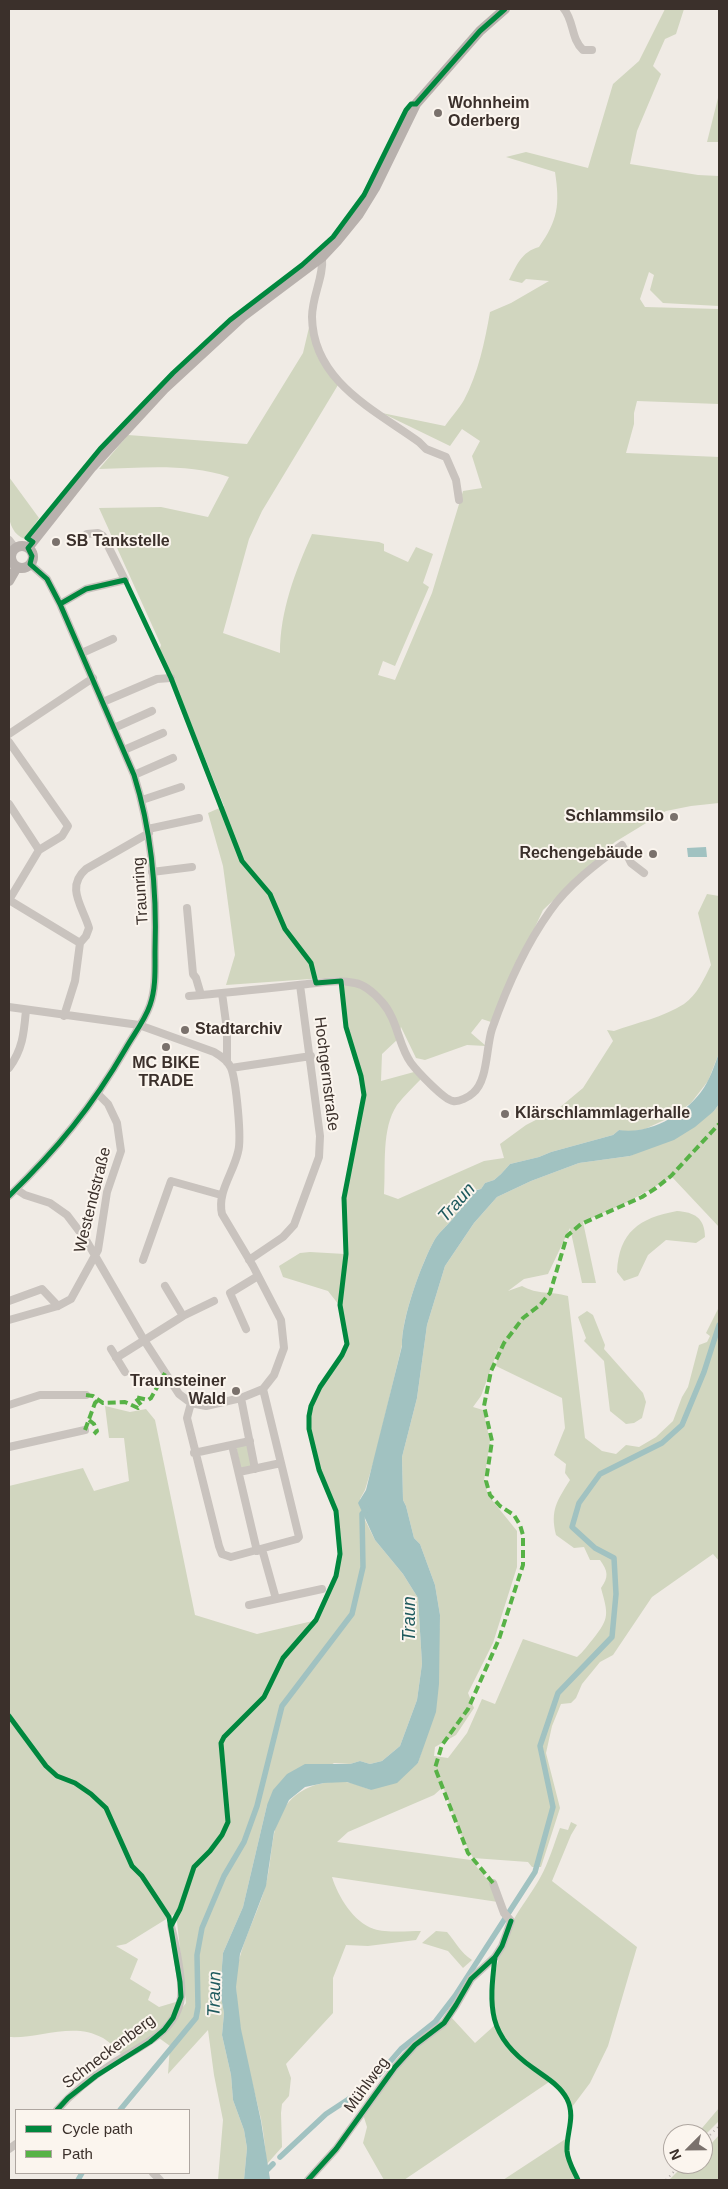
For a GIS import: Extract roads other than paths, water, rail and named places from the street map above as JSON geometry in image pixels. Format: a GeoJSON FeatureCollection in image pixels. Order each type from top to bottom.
{"type":"FeatureCollection","features":[{"type":"Feature","properties":{"kind":"main road"},"geometry":{"type":"LineString","coordinates":[[28,548],[92,467],[164,389],[242,317],[322,256],[337,241],[359,214],[374,188],[416,104],[480,32],[505,9]]}},
{"type":"Feature","properties":{"kind":"main road"},"geometry":{"type":"LineString","coordinates":[[12,544],[28,548],[32,556],[30,564],[25,567],[17,566],[11,558],[12,544]]}},
{"type":"Feature","properties":{"kind":"main road"},"geometry":{"type":"LineString","coordinates":[[9,581],[17,566]]}},
{"type":"Feature","properties":{"kind":"street"},"geometry":{"type":"LineString","coordinates":[[564,9],[570,17],[573,31],[583,50],[592,50]]}},
{"type":"Feature","properties":{"kind":"street"},"geometry":{"type":"LineString","coordinates":[[322,256],[323,267],[314,295],[313,331],[325,366],[348,392],[419,442],[426,450],[446,458],[456,480],[459,500]]}},
{"type":"Feature","properties":{"kind":"street"},"geometry":{"type":"LineString","coordinates":[[60,604],[86,589],[125,580],[103,536],[98,532],[87,534]]}},
{"type":"Feature","properties":{"kind":"street","name":"Traunring"},"geometry":{"type":"LineString","coordinates":[[9,1196],[70,1133],[98,1094],[151,1002],[155,979],[156,928],[152,872],[148,831],[142,800],[124,750],[60,604],[47,579],[30,564]]}},
{"type":"Feature","properties":{"kind":"street"},"geometry":{"type":"LineString","coordinates":[[82,653],[113,639]]}},
{"type":"Feature","properties":{"kind":"street"},"geometry":{"type":"LineString","coordinates":[[9,734],[93,678]]}},
{"type":"Feature","properties":{"kind":"street"},"geometry":{"type":"LineString","coordinates":[[103,702],[157,679],[171,678]]}},
{"type":"Feature","properties":{"kind":"street"},"geometry":{"type":"LineString","coordinates":[[114,728],[152,710]]}},
{"type":"Feature","properties":{"kind":"street"},"geometry":{"type":"LineString","coordinates":[[124,750],[163,732]]}},
{"type":"Feature","properties":{"kind":"street"},"geometry":{"type":"LineString","coordinates":[[9,742],[68,826],[62,836],[38,850],[9,900],[80,943]]}},
{"type":"Feature","properties":{"kind":"street"},"geometry":{"type":"LineString","coordinates":[[134,775],[173,758]]}},
{"type":"Feature","properties":{"kind":"street"},"geometry":{"type":"LineString","coordinates":[[142,800],[181,787]]}},
{"type":"Feature","properties":{"kind":"street"},"geometry":{"type":"LineString","coordinates":[[9,804],[38,850]]}},
{"type":"Feature","properties":{"kind":"street"},"geometry":{"type":"LineString","coordinates":[[64,1016],[75,981],[80,943],[86,936],[89,928],[76,894],[76,883],[80,875],[148,831],[199,818]]}},
{"type":"Feature","properties":{"kind":"street"},"geometry":{"type":"LineString","coordinates":[[190,996],[341,981],[356,983],[369,989],[390,1012],[414,1067],[445,1098],[452,1101],[460,1100],[472,1095],[480,1086],[495,1021],[509,986],[551,909],[601,860],[622,845],[631,863],[644,873]]}},
{"type":"Feature","properties":{"kind":"street"},"geometry":{"type":"LineString","coordinates":[[152,872],[192,867]]}},
{"type":"Feature","properties":{"kind":"street"},"geometry":{"type":"LineString","coordinates":[[187,908],[193,974],[201,995]]}},
{"type":"Feature","properties":{"kind":"street","name":"Hochgernstraße"},"geometry":{"type":"LineString","coordinates":[[249,1260],[283,1237],[294,1225],[319,1157],[320,1136],[311,1056],[300,985]]}},
{"type":"Feature","properties":{"kind":"street"},"geometry":{"type":"LineString","coordinates":[[16,1189],[25,1196],[50,1203],[67,1215],[95,1255],[144,1340],[178,1394],[191,1403],[206,1406],[241,1398],[262,1389],[274,1375],[284,1348],[282,1320],[222,1214],[221,1195],[239,1151],[236,1101],[229,1065],[222,993]]}},
{"type":"Feature","properties":{"kind":"street"},"geometry":{"type":"LineString","coordinates":[[9,1007],[139,1025],[214,1052],[229,1065],[311,1056]]}},
{"type":"Feature","properties":{"kind":"street"},"geometry":{"type":"LineString","coordinates":[[9,1068],[23,1043],[26,1010]]}},
{"type":"Feature","properties":{"kind":"street","name":"Westendstraße"},"geometry":{"type":"LineString","coordinates":[[9,1320],[66,1303],[74,1295],[95,1255],[102,1232],[107,1192],[121,1151],[117,1123],[108,1104],[98,1094]]}},
{"type":"Feature","properties":{"kind":"street"},"geometry":{"type":"LineString","coordinates":[[143,1260],[171,1181],[221,1195]]}},
{"type":"Feature","properties":{"kind":"street"},"geometry":{"type":"LineString","coordinates":[[246,1329],[230,1293],[258,1276]]}},
{"type":"Feature","properties":{"kind":"street"},"geometry":{"type":"LineString","coordinates":[[165,1286],[183,1316]]}},
{"type":"Feature","properties":{"kind":"street"},"geometry":{"type":"LineString","coordinates":[[9,1300],[42,1289],[58,1306]]}},
{"type":"Feature","properties":{"kind":"street"},"geometry":{"type":"LineString","coordinates":[[116,1358],[183,1316],[214,1300]]}},
{"type":"Feature","properties":{"kind":"street"},"geometry":{"type":"LineString","coordinates":[[111,1349],[125,1372]]}},
{"type":"Feature","properties":{"kind":"street"},"geometry":{"type":"LineString","coordinates":[[191,1403],[187,1418],[218,1546],[222,1554],[231,1557],[298,1539],[299,1537],[262,1389]]}},
{"type":"Feature","properties":{"kind":"street"},"geometry":{"type":"LineString","coordinates":[[9,1405],[40,1395],[86,1395]]}},
{"type":"Feature","properties":{"kind":"street"},"geometry":{"type":"LineString","coordinates":[[241,1398],[256,1469]]}},
{"type":"Feature","properties":{"kind":"street"},"geometry":{"type":"LineString","coordinates":[[9,1447],[85,1430]]}},
{"type":"Feature","properties":{"kind":"street"},"geometry":{"type":"LineString","coordinates":[[194,1453],[250,1441]]}},
{"type":"Feature","properties":{"kind":"street"},"geometry":{"type":"LineString","coordinates":[[232,1445],[260,1550],[276,1599]]}},
{"type":"Feature","properties":{"kind":"street"},"geometry":{"type":"LineString","coordinates":[[239,1472],[281,1463]]}},
{"type":"Feature","properties":{"kind":"street"},"geometry":{"type":"LineString","coordinates":[[249,1605],[322,1589]]}},
{"type":"Feature","properties":{"kind":"street","name":"Mühlweg"},"geometry":{"type":"LineString","coordinates":[[308,2180],[336,2149],[395,2067],[415,2045],[444,2022],[471,1979],[495,1957],[508,1934],[511,1921],[504,1913],[493,1883]]}},
{"type":"Feature","properties":{"kind":"street","name":"Schneckenberg"},"geometry":{"type":"LineString","coordinates":[[58,2109],[68,2098],[96,2076],[150,2042],[164,2030],[173,2018],[181,1998],[171,1926]]}},
{"type":"Feature","properties":{"kind":"water"},"geometry":{"type":"Polygon","coordinates":[[[706,847],[707,857],[688,857],[687,848],[706,847]]]}},
{"type":"Feature","properties":{"kind":"water"},"geometry":{"type":"Polygon","coordinates":[[[719,1053],[719,1104],[714,1111],[695,1127],[674,1140],[630,1156],[579,1163],[531,1181],[497,1197],[474,1223],[445,1266],[427,1325],[417,1398],[402,1457],[403,1500],[414,1538],[420,1544],[435,1585],[440,1615],[439,1684],[436,1712],[418,1763],[397,1783],[371,1790],[347,1782],[324,1783],[305,1787],[289,1800],[274,1832],[266,1886],[240,1954],[236,1987],[241,2029],[261,2121],[270,2179],[244,2180],[247,2148],[244,2130],[233,2100],[231,2075],[222,2035],[224,2013],[220,1992],[223,1953],[243,1907],[267,1805],[273,1790],[287,1774],[305,1764],[350,1764],[360,1761],[370,1764],[382,1761],[400,1746],[417,1700],[422,1664],[418,1598],[403,1574],[375,1540],[358,1503],[366,1490],[402,1346],[405,1321],[413,1291],[424,1262],[435,1239],[457,1213],[469,1192],[481,1189],[485,1183],[494,1180],[510,1164],[613,1135],[619,1130],[642,1129],[664,1122],[685,1108],[701,1092],[719,1053]]]}},
{"type":"Feature","properties":{"kind":"waterway"},"geometry":{"type":"LineString","coordinates":[[280,2157],[326,2114],[370,2085],[401,2049],[435,2022],[455,1996],[535,1872],[553,1807],[540,1746],[558,1693],[612,1637],[616,1594],[614,1558],[595,1548],[572,1527],[579,1503],[600,1474],[662,1443],[682,1425],[704,1372],[719,1325]]}},
{"type":"Feature","properties":{"kind":"waterway","name":"Traun"},"geometry":{"type":"LineString","coordinates":[[121,2109],[196,2018],[198,2007],[197,1955],[202,1928],[224,1876],[244,1842],[257,1806],[282,1706],[352,1614],[363,1567],[362,1514],[367,1508]]}},
{"type":"Feature","properties":{"kind":"waterway"},"geometry":{"type":"LineString","coordinates":[[257,2180],[273,2164]]}},
{"type":"Feature","properties":{"kind":"waterway"},"geometry":{"type":"LineString","coordinates":[[78,2180],[81,2174]]}},
{"type":"Feature","properties":{"kind":"railway"},"geometry":{"type":"LineString","coordinates":[[713,2132],[719,2126]]}},
{"type":"Feature","properties":{"kind":"railway"},"geometry":{"type":"LineString","coordinates":[[666,2180],[672,2174]]}},
{"type":"Feature","properties":{"kind":"place","name":"Wohnheim Oderberg"},"geometry":{"type":"Point","coordinates":[438,113]}},
{"type":"Feature","properties":{"kind":"place","name":"SB Tankstelle"},"geometry":{"type":"Point","coordinates":[56,542]}},
{"type":"Feature","properties":{"kind":"place","name":"Schlammsilo"},"geometry":{"type":"Point","coordinates":[674,817]}},
{"type":"Feature","properties":{"kind":"place","name":"Rechengebäude"},"geometry":{"type":"Point","coordinates":[653,854]}},
{"type":"Feature","properties":{"kind":"place","name":"Stadtarchiv"},"geometry":{"type":"Point","coordinates":[185,1030]}},
{"type":"Feature","properties":{"kind":"place","name":"MC BIKE TRADE"},"geometry":{"type":"Point","coordinates":[166,1047]}},
{"type":"Feature","properties":{"kind":"place","name":"Klärschlammlagerhalle"},"geometry":{"type":"Point","coordinates":[505,1114]}},
{"type":"Feature","properties":{"kind":"place","name":"Traunsteiner Wald"},"geometry":{"type":"Point","coordinates":[236,1391]}}]}
